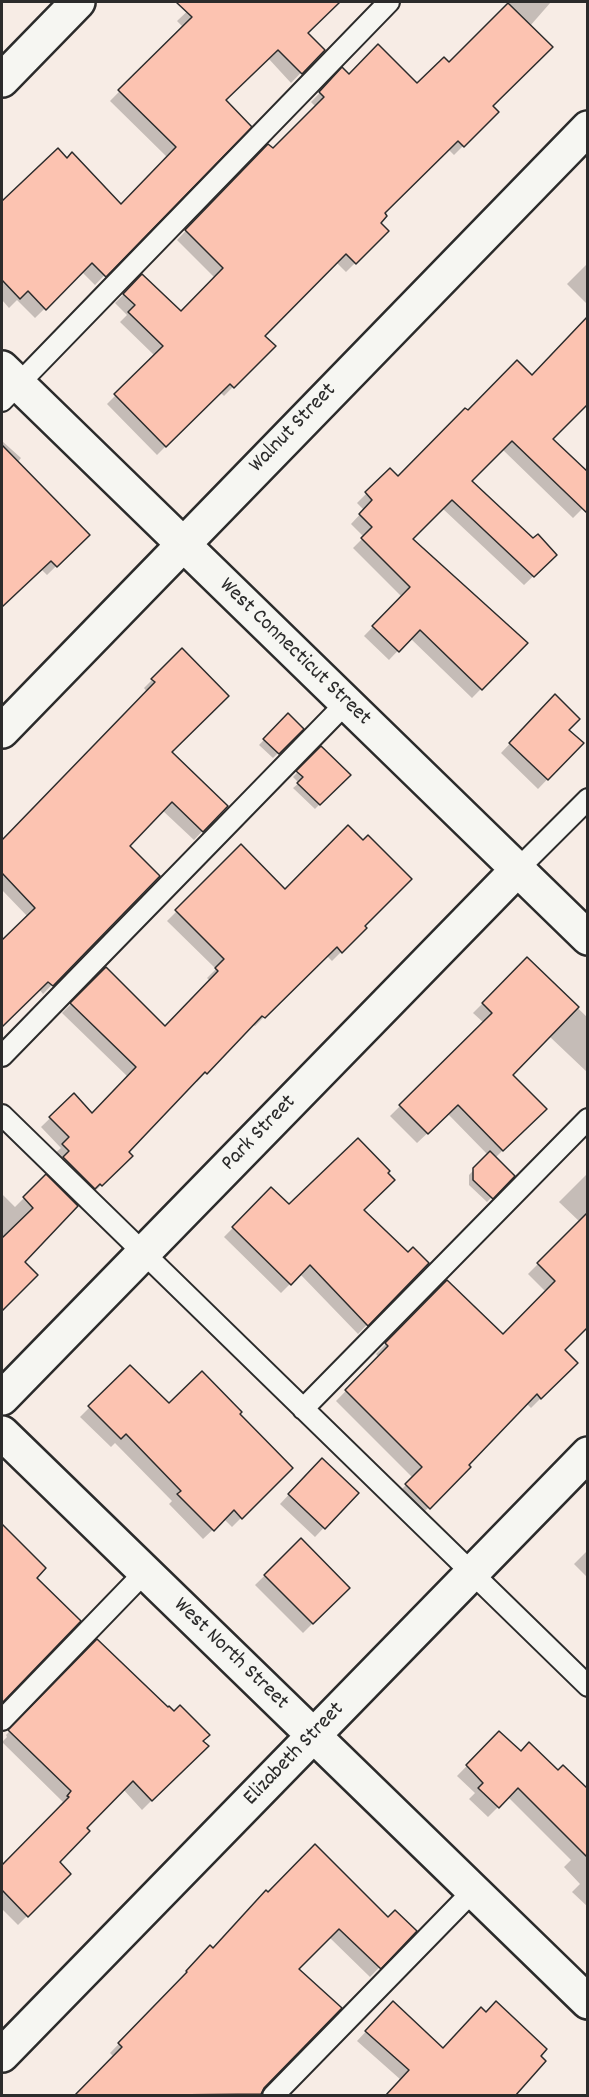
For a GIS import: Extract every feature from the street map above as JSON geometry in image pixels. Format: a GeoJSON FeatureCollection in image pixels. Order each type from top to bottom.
{"type":"FeatureCollection","features":[{"type":"Feature","properties":{"kind":"street"},"geometry":{"type":"LineString","coordinates":[[2,80],[78,2]]}},
{"type":"Feature","properties":{"kind":"street","name":"Walnut Street"},"geometry":{"type":"LineString","coordinates":[[2,731],[588,128]]}},
{"type":"Feature","properties":{"kind":"street","name":"West Connecticut Street"},"geometry":{"type":"LineString","coordinates":[[7,384],[183,544],[588,938]]}},
{"type":"Feature","properties":{"kind":"street","name":"Park Street"},"geometry":{"type":"LineString","coordinates":[[2,1398],[518,869]]}},
{"type":"Feature","properties":{"kind":"street","name":"West North Street"},"geometry":{"type":"LineString","coordinates":[[2,1433],[588,2002]]}},
{"type":"Feature","properties":{"kind":"street","name":"Elizabeth Street"},"geometry":{"type":"LineString","coordinates":[[2,2055],[588,1454]]}},
{"type":"Feature","properties":{"kind":"lane"},"geometry":{"type":"LineString","coordinates":[[7,384],[389,2]]}},
{"type":"Feature","properties":{"kind":"lane"},"geometry":{"type":"LineString","coordinates":[[2,1056],[346,703]]}},
{"type":"Feature","properties":{"kind":"lane"},"geometry":{"type":"LineString","coordinates":[[518,869],[588,799]]}},
{"type":"Feature","properties":{"kind":"lane"},"geometry":{"type":"LineString","coordinates":[[2,1115],[588,1686]]}},
{"type":"Feature","properties":{"kind":"lane"},"geometry":{"type":"LineString","coordinates":[[303,1409],[588,1119]]}},
{"type":"Feature","properties":{"kind":"lane"},"geometry":{"type":"LineString","coordinates":[[2,1720],[146,1572]]}},
{"type":"Feature","properties":{"kind":"lane"},"geometry":{"type":"LineString","coordinates":[[273,2096],[473,1891]]}},
{"type":"Feature","properties":{"kind":"building"},"geometry":{"type":"Polygon","coordinates":[[[176,2],[340,2],[308,33],[325,50],[302,74],[278,50],[226,100],[252,127],[106,277],[92,263],[46,310],[28,291],[20,299],[2,280],[2,201],[58,148],[67,158],[72,152],[121,204],[176,147],[118,90],[192,17],[176,2]]]}},
{"type":"Feature","properties":{"kind":"building"},"geometry":{"type":"Polygon","coordinates":[[[508,3],[553,47],[493,106],[499,112],[464,147],[458,141],[385,213],[387,216],[381,223],[389,231],[356,264],[346,254],[265,336],[276,346],[234,388],[230,384],[166,447],[114,394],[163,346],[128,312],[135,305],[123,294],[142,274],[181,311],[223,268],[185,230],[268,144],[273,148],[324,97],[319,92],[342,67],[349,74],[378,44],[417,83],[444,57],[449,62],[508,3]]]}},
{"type":"Feature","properties":{"kind":"building"},"geometry":{"type":"Polygon","coordinates":[[[588,316],[588,404],[553,439],[588,472],[588,514],[512,441],[472,481],[533,538],[538,534],[557,555],[534,577],[452,500],[413,539],[528,643],[482,690],[420,630],[399,652],[372,626],[410,587],[361,538],[372,527],[359,514],[372,500],[365,492],[390,468],[398,476],[465,408],[468,410],[517,360],[532,375],[588,316]]]}},
{"type":"Feature","properties":{"kind":"building"},"geometry":{"type":"Polygon","coordinates":[[[2,445],[90,535],[57,567],[51,561],[2,607],[2,445]]]}},
{"type":"Feature","properties":{"kind":"building"},"geometry":{"type":"Polygon","coordinates":[[[182,648],[229,696],[172,752],[228,806],[203,832],[172,802],[130,846],[160,876],[53,986],[48,982],[2,1027],[2,940],[35,908],[2,873],[2,840],[155,682],[151,679],[182,648]]]}},
{"type":"Feature","properties":{"kind":"building"},"geometry":{"type":"Polygon","coordinates":[[[555,694],[580,719],[569,730],[584,743],[548,780],[509,743],[555,694]]]}},
{"type":"Feature","properties":{"kind":"building"},"geometry":{"type":"Polygon","coordinates":[[[288,713],[304,729],[279,754],[263,739],[288,713]]]}},
{"type":"Feature","properties":{"kind":"building"},"geometry":{"type":"Polygon","coordinates":[[[321,746],[351,775],[320,805],[297,783],[303,777],[296,771],[321,746]]]}},
{"type":"Feature","properties":{"kind":"building"},"geometry":{"type":"Polygon","coordinates":[[[348,825],[363,840],[368,835],[412,879],[365,926],[367,928],[342,953],[337,947],[265,1018],[262,1016],[129,1152],[133,1156],[102,1186],[100,1184],[95,1189],[63,1157],[69,1151],[62,1144],[69,1137],[49,1117],[74,1093],[92,1113],[136,1067],[70,1003],[106,967],[165,1026],[218,971],[215,968],[224,959],[175,910],[241,844],[285,889],[348,825]]]}},
{"type":"Feature","properties":{"kind":"building"},"geometry":{"type":"Polygon","coordinates":[[[527,957],[579,1007],[513,1075],[547,1109],[503,1151],[458,1105],[428,1134],[399,1105],[492,1013],[482,1003],[527,957]]]}},
{"type":"Feature","properties":{"kind":"building"},"geometry":{"type":"Polygon","coordinates":[[[358,1138],[390,1171],[388,1173],[395,1180],[364,1210],[408,1252],[413,1247],[429,1263],[368,1326],[310,1265],[291,1285],[232,1227],[271,1187],[289,1204],[358,1138]]]}},
{"type":"Feature","properties":{"kind":"building"},"geometry":{"type":"Polygon","coordinates":[[[490,1151],[515,1176],[493,1199],[473,1180],[473,1168],[490,1151]]]}},
{"type":"Feature","properties":{"kind":"building"},"geometry":{"type":"Polygon","coordinates":[[[46,1174],[78,1206],[25,1262],[38,1275],[2,1311],[2,1238],[33,1208],[23,1197],[46,1174]]]}},
{"type":"Feature","properties":{"kind":"building"},"geometry":{"type":"Polygon","coordinates":[[[588,1212],[588,1327],[565,1350],[578,1363],[541,1399],[537,1394],[430,1509],[405,1484],[422,1467],[345,1390],[388,1346],[385,1343],[447,1280],[503,1334],[555,1281],[537,1263],[588,1212]]]}},
{"type":"Feature","properties":{"kind":"building"},"geometry":{"type":"Polygon","coordinates":[[[130,1365],[169,1403],[202,1371],[293,1468],[242,1519],[234,1510],[214,1531],[177,1494],[181,1491],[126,1434],[121,1439],[88,1406],[130,1365]]]}},
{"type":"Feature","properties":{"kind":"building"},"geometry":{"type":"Polygon","coordinates":[[[322,1458],[359,1493],[325,1529],[288,1494],[322,1458]]]}},
{"type":"Feature","properties":{"kind":"building"},"geometry":{"type":"Polygon","coordinates":[[[2,1524],[46,1568],[37,1578],[81,1621],[2,1703],[2,1524]]]}},
{"type":"Feature","properties":{"kind":"building"},"geometry":{"type":"Polygon","coordinates":[[[301,1538],[350,1588],[313,1624],[264,1575],[301,1538]]]}},
{"type":"Feature","properties":{"kind":"building"},"geometry":{"type":"Polygon","coordinates":[[[97,1639],[168,1707],[174,1711],[180,1705],[210,1735],[203,1741],[209,1746],[152,1801],[133,1781],[87,1828],[90,1831],[60,1862],[71,1874],[28,1917],[2,1890],[2,1865],[69,1797],[67,1796],[71,1791],[8,1730],[97,1639]]]}},
{"type":"Feature","properties":{"kind":"building"},"geometry":{"type":"Polygon","coordinates":[[[499,1731],[521,1751],[529,1742],[558,1770],[563,1765],[588,1789],[588,1858],[518,1788],[499,1808],[478,1788],[483,1783],[466,1765],[499,1731]]]}},
{"type":"Feature","properties":{"kind":"building"},"geometry":{"type":"Polygon","coordinates":[[[315,1844],[388,1917],[395,1910],[417,1931],[381,1969],[339,1929],[299,1969],[342,2008],[264,2088],[261,2094],[74,2096],[122,2047],[118,2043],[210,1945],[213,1948],[266,1890],[268,1892],[315,1844]]]}},
{"type":"Feature","properties":{"kind":"building"},"geometry":{"type":"Polygon","coordinates":[[[393,2001],[443,2048],[481,2007],[486,2012],[496,2001],[547,2049],[541,2056],[546,2061],[515,2096],[385,2096],[409,2070],[365,2031],[393,2001]]]}}]}
